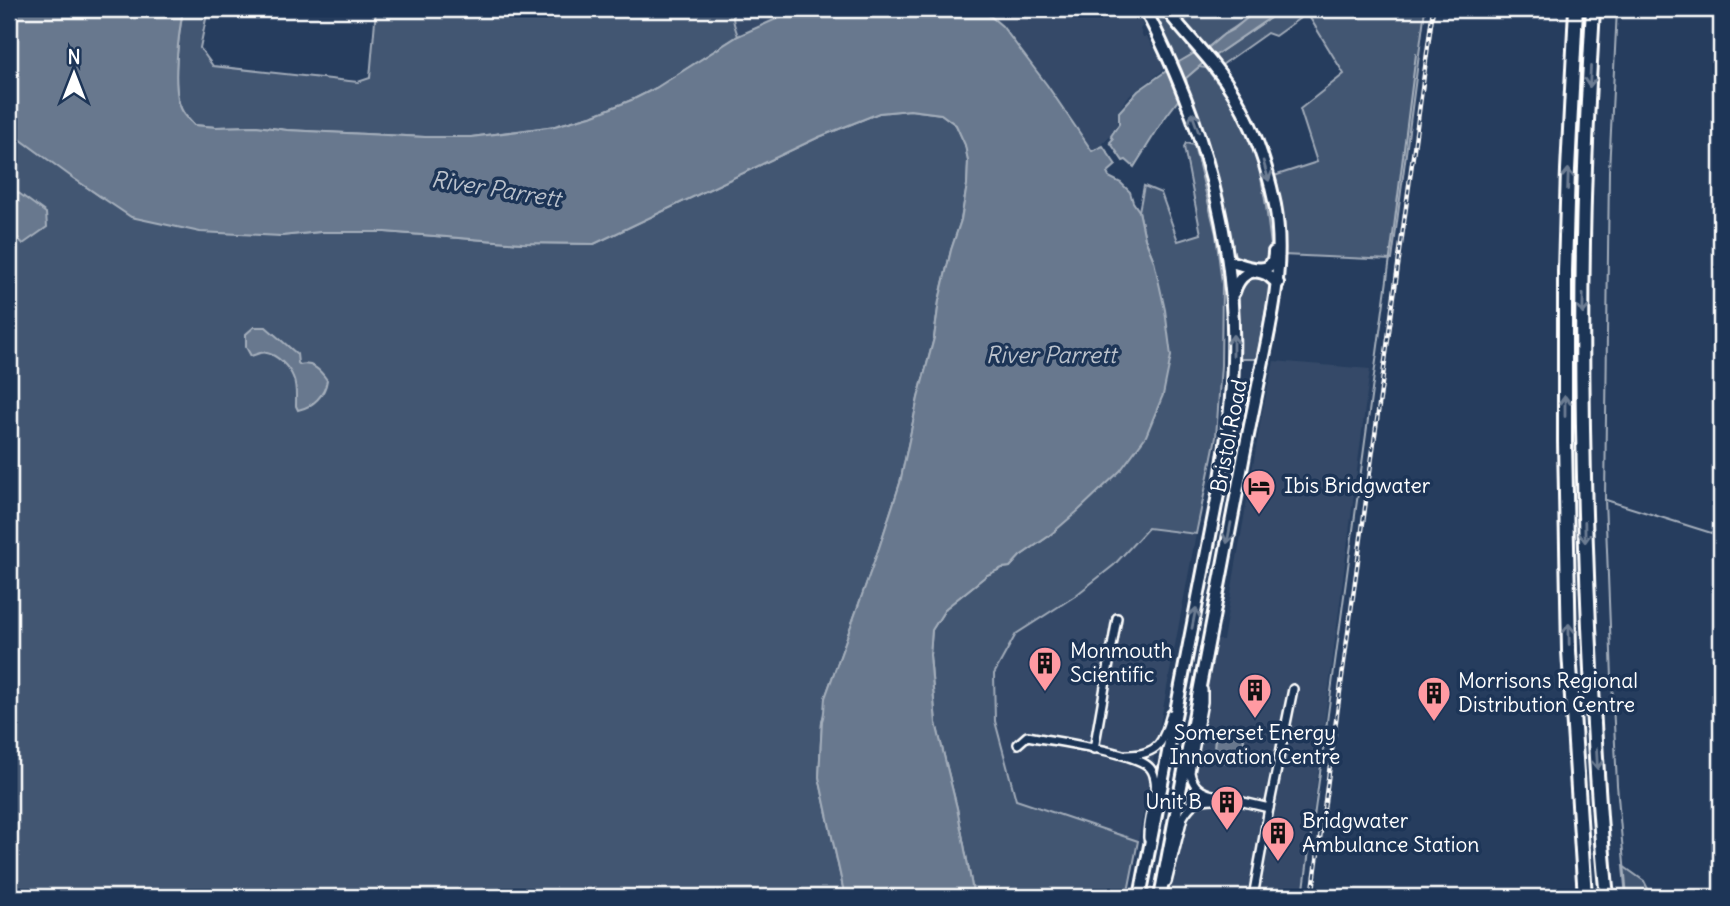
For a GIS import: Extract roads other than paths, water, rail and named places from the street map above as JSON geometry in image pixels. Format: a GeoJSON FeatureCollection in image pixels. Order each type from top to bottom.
{"type":"FeatureCollection","features":[{"type":"Feature","properties":{"kind":"highway"},"geometry":{"type":"LineString","coordinates":[[1576,9],[1565,271],[1564,442],[1569,651],[1585,897]]}},
{"type":"Feature","properties":{"kind":"highway"},"geometry":{"type":"LineString","coordinates":[[1593,9],[1585,169],[1583,438],[1586,568],[1607,897]]}},
{"type":"Feature","properties":{"kind":"main road","name":"Bristol Road"},"geometry":{"type":"LineString","coordinates":[[1140,897],[1226,448],[1233,362],[1232,298],[1228,261],[1210,169],[1171,63],[1145,9]]}},
{"type":"Feature","properties":{"kind":"main road","name":"Bristol Road"},"geometry":{"type":"LineString","coordinates":[[1161,897],[1278,283],[1278,238],[1272,193],[1251,126],[1231,89],[1166,9]]}},
{"type":"Feature","properties":{"kind":"main road"},"geometry":{"type":"LineString","coordinates":[[1228,261],[1259,269],[1271,263],[1274,258],[1270,206],[1272,193]]}},
{"type":"Feature","properties":{"kind":"main road"},"geometry":{"type":"LineString","coordinates":[[1232,298],[1237,282],[1248,273],[1262,273],[1278,283]]}},
{"type":"Feature","properties":{"kind":"street"},"geometry":{"type":"LineString","coordinates":[[1094,749],[1117,618]]}},
{"type":"Feature","properties":{"kind":"street"},"geometry":{"type":"LineString","coordinates":[[1203,668],[1203,702],[1191,779],[1202,792],[1269,808]]}},
{"type":"Feature","properties":{"kind":"street"},"geometry":{"type":"LineString","coordinates":[[1018,744],[1027,736],[1119,754],[1146,753],[1160,744],[1165,737],[1180,685]]}},
{"type":"Feature","properties":{"kind":"street"},"geometry":{"type":"LineString","coordinates":[[1253,897],[1293,689]]}},
{"type":"Feature","properties":{"kind":"street"},"geometry":{"type":"LineString","coordinates":[[1119,754],[1145,764],[1151,768],[1154,775],[1156,785],[1148,827],[1149,848]]}},
{"type":"Feature","properties":{"kind":"street"},"geometry":{"type":"LineString","coordinates":[[1161,897],[1182,817],[1196,801],[1226,799]]}},
{"type":"Feature","properties":{"kind":"water","name":"River Parrett"},"geometry":{"type":"Polygon","coordinates":[[[9,9],[183,9],[179,32],[177,91],[183,112],[194,125],[256,126],[425,137],[471,137],[519,131],[555,126],[594,115],[656,88],[738,36],[806,9],[972,9],[989,15],[1002,26],[1092,151],[1103,146],[1116,165],[1107,173],[1109,177],[1130,192],[1139,211],[1145,239],[1154,261],[1165,310],[1171,356],[1163,395],[1146,436],[1120,471],[1079,510],[1020,556],[1010,567],[987,575],[946,608],[932,630],[930,655],[936,723],[957,808],[974,897],[845,897],[819,777],[825,698],[900,483],[934,338],[939,301],[961,220],[968,161],[965,145],[956,125],[941,114],[910,110],[879,113],[819,137],[594,244],[522,243],[385,232],[320,232],[281,236],[200,232],[131,217],[9,131],[9,9]]]}},
{"type":"Feature","properties":{"kind":"water"},"geometry":{"type":"Polygon","coordinates":[[[1258,9],[1283,9],[1186,78],[1179,99],[1134,167],[1126,160],[1123,161],[1110,142],[1119,124],[1119,112],[1138,91],[1179,62],[1208,48],[1258,9]]]}},
{"type":"Feature","properties":{"kind":"water"},"geometry":{"type":"Polygon","coordinates":[[[9,186],[46,213],[47,227],[23,244],[9,228],[9,186]]]}},
{"type":"Feature","properties":{"kind":"water"},"geometry":{"type":"Polygon","coordinates":[[[254,327],[266,327],[297,354],[300,365],[312,366],[324,376],[327,380],[324,391],[313,403],[298,410],[294,380],[286,366],[267,353],[251,356],[246,347],[246,334],[254,327]]]}},
{"type":"Feature","properties":{"kind":"water"},"geometry":{"type":"Polygon","coordinates":[[[1221,732],[1232,736],[1238,734],[1244,739],[1243,751],[1228,763],[1221,761],[1215,750],[1214,743],[1221,732]]]}},
{"type":"Feature","properties":{"kind":"waterway"},"geometry":{"type":"LineString","coordinates":[[1617,9],[1609,171],[1605,499],[1617,785],[1627,897]]}},
{"type":"Feature","properties":{"kind":"waterway"},"geometry":{"type":"LineString","coordinates":[[1314,817],[1416,54]]}},
{"type":"Feature","properties":{"kind":"waterway"},"geometry":{"type":"LineString","coordinates":[[1606,500],[1721,536]]}},
{"type":"Feature","properties":{"kind":"waterway"},"geometry":{"type":"LineString","coordinates":[[1303,897],[1312,827]]}},
{"type":"Feature","properties":{"kind":"railway"},"geometry":{"type":"LineString","coordinates":[[1312,897],[1433,9]]}},
{"type":"Feature","properties":{"kind":"place","name":"Ibis Bridgwater"},"geometry":{"type":"Point","coordinates":[1259,516]}},
{"type":"Feature","properties":{"kind":"place","name":"Monmouth Scientific"},"geometry":{"type":"Point","coordinates":[1045,693]}},
{"type":"Feature","properties":{"kind":"place","name":"Somerset Energy Innovation Centre"},"geometry":{"type":"Point","coordinates":[1255,720]}},
{"type":"Feature","properties":{"kind":"place","name":"Morrisons Regional Distribution Centre"},"geometry":{"type":"Point","coordinates":[1434,723]}},
{"type":"Feature","properties":{"kind":"place","name":"Unit B"},"geometry":{"type":"Point","coordinates":[1227,832]}},
{"type":"Feature","properties":{"kind":"place","name":"Bridgwater Ambulance Station"},"geometry":{"type":"Point","coordinates":[1278,863]}}]}
